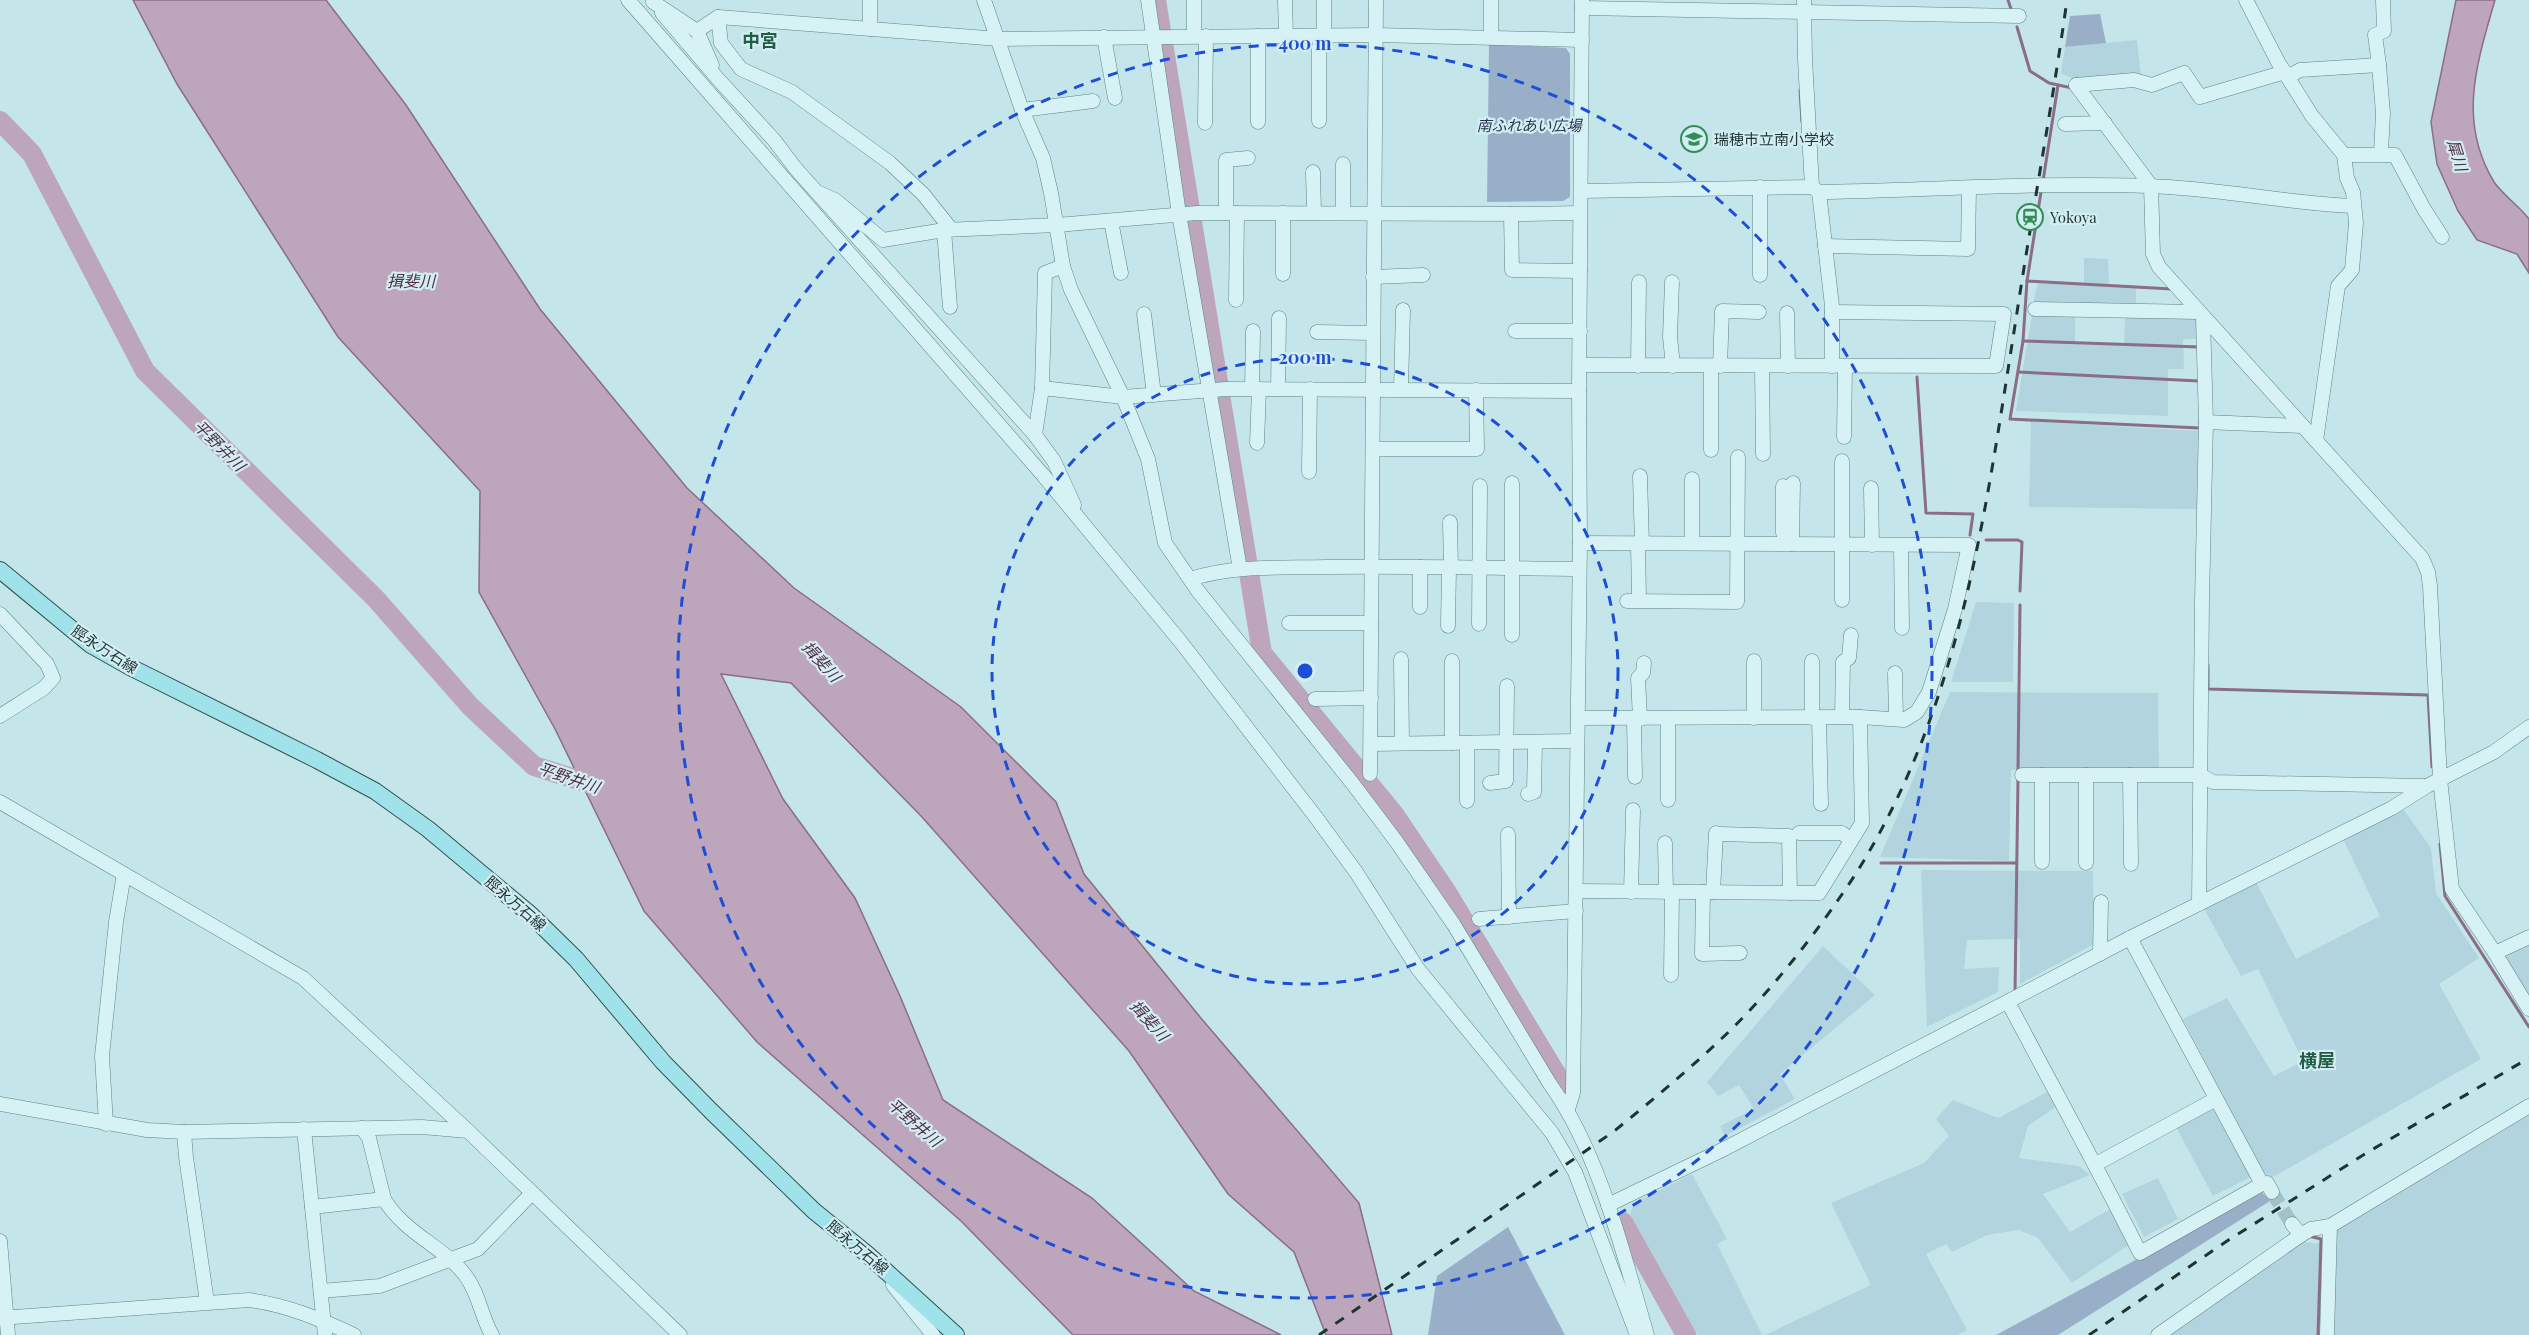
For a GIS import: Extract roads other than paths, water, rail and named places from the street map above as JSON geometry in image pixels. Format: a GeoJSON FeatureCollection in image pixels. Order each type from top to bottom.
{"type":"FeatureCollection","features":[{"type":"Feature","properties":{"kind":"main road","name":"脛永万石線"},"geometry":{"type":"LineString","coordinates":[[0,570],[91,645],[375,791],[428,829],[531,915],[576,959],[663,1062],[711,1111],[814,1211],[867,1254],[956,1335]]}},
{"type":"Feature","properties":{"kind":"street"},"geometry":{"type":"LineString","coordinates":[[628,0],[1082,523],[1180,641],[1315,816],[1356,872],[1418,969],[1552,1133],[1575,1172],[1636,1335]]}},
{"type":"Feature","properties":{"kind":"street"},"geometry":{"type":"LineString","coordinates":[[870,0],[870,29]]}},
{"type":"Feature","properties":{"kind":"street"},"geometry":{"type":"LineString","coordinates":[[984,0],[1022,110],[1043,158],[1064,266],[1076,300],[1123,397],[1148,459],[1165,543],[1190,579],[1396,841],[1454,925],[1550,1084],[1568,1109],[1608,1205],[1647,1335]]}},
{"type":"Feature","properties":{"kind":"street"},"geometry":{"type":"LineString","coordinates":[[1148,0],[1179,214],[1240,569]]}},
{"type":"Feature","properties":{"kind":"street"},"geometry":{"type":"LineString","coordinates":[[1194,0],[1200,36],[1205,123]]}},
{"type":"Feature","properties":{"kind":"street"},"geometry":{"type":"LineString","coordinates":[[1285,0],[1286,36]]}},
{"type":"Feature","properties":{"kind":"street"},"geometry":{"type":"LineString","coordinates":[[1319,122],[1323,0]]}},
{"type":"Feature","properties":{"kind":"street"},"geometry":{"type":"LineString","coordinates":[[1370,774],[1376,0]]}},
{"type":"Feature","properties":{"kind":"street"},"geometry":{"type":"LineString","coordinates":[[1491,0],[1491,36]]}},
{"type":"Feature","properties":{"kind":"street"},"geometry":{"type":"LineString","coordinates":[[2246,0],[2286,74],[2312,116],[2344,155],[2347,178],[2353,192],[2356,223],[2352,270],[2338,286],[2316,441]]}},
{"type":"Feature","properties":{"kind":"street"},"geometry":{"type":"LineString","coordinates":[[2381,153],[2383,113],[2375,35],[2384,31],[2383,0]]}},
{"type":"Feature","properties":{"kind":"street"},"geometry":{"type":"LineString","coordinates":[[652,1],[717,79],[744,106],[817,192],[1035,435],[1054,461],[1082,523]]}},
{"type":"Feature","properties":{"kind":"street"},"geometry":{"type":"LineString","coordinates":[[652,1],[698,31],[717,79]]}},
{"type":"Feature","properties":{"kind":"street"},"geometry":{"type":"LineString","coordinates":[[1568,1109],[1574,1093],[1580,543],[1582,4],[1804,6],[2019,16]]}},
{"type":"Feature","properties":{"kind":"street"},"geometry":{"type":"LineString","coordinates":[[1804,6],[1807,121],[1825,246],[1844,437]]}},
{"type":"Feature","properties":{"kind":"street"},"geometry":{"type":"LineString","coordinates":[[718,17],[721,44],[741,69],[792,92],[890,163],[923,195],[948,230],[950,307]]}},
{"type":"Feature","properties":{"kind":"street"},"geometry":{"type":"LineString","coordinates":[[698,31],[718,17],[999,39],[1376,35],[1582,40]]}},
{"type":"Feature","properties":{"kind":"street"},"geometry":{"type":"LineString","coordinates":[[1258,36],[1258,122]]}},
{"type":"Feature","properties":{"kind":"street"},"geometry":{"type":"LineString","coordinates":[[1104,37],[1115,98]]}},
{"type":"Feature","properties":{"kind":"street"},"geometry":{"type":"LineString","coordinates":[[2379,65],[2300,70],[2200,97],[2184,73],[2152,85],[2134,80],[2076,85],[2151,186],[2153,254],[2159,267],[2422,558],[2428,572],[2440,779],[2452,889],[2529,1009]]}},
{"type":"Feature","properties":{"kind":"street"},"geometry":{"type":"LineString","coordinates":[[1022,110],[1093,102]]}},
{"type":"Feature","properties":{"kind":"street"},"geometry":{"type":"LineString","coordinates":[[744,106],[771,166]]}},
{"type":"Feature","properties":{"kind":"street"},"geometry":{"type":"LineString","coordinates":[[2065,124],[2105,123]]}},
{"type":"Feature","properties":{"kind":"street"},"geometry":{"type":"LineString","coordinates":[[2344,155],[2381,153],[2395,155],[2442,237]]}},
{"type":"Feature","properties":{"kind":"street"},"geometry":{"type":"LineString","coordinates":[[1236,300],[1226,160],[1248,158]]}},
{"type":"Feature","properties":{"kind":"street"},"geometry":{"type":"LineString","coordinates":[[1343,164],[1343,213]]}},
{"type":"Feature","properties":{"kind":"street"},"geometry":{"type":"LineString","coordinates":[[1313,172],[1314,213]]}},
{"type":"Feature","properties":{"kind":"street"},"geometry":{"type":"LineString","coordinates":[[1582,191],[1760,187],[1816,189],[2151,186],[2308,204],[2353,206]]}},
{"type":"Feature","properties":{"kind":"street"},"geometry":{"type":"LineString","coordinates":[[1760,187],[1760,275]]}},
{"type":"Feature","properties":{"kind":"street"},"geometry":{"type":"LineString","coordinates":[[1825,246],[1968,249],[1969,188]]}},
{"type":"Feature","properties":{"kind":"street"},"geometry":{"type":"LineString","coordinates":[[817,192],[835,200],[883,240],[948,230],[1057,225],[1197,213],[1580,213]]}},
{"type":"Feature","properties":{"kind":"street"},"geometry":{"type":"LineString","coordinates":[[1283,274],[1284,213]]}},
{"type":"Feature","properties":{"kind":"street"},"geometry":{"type":"LineString","coordinates":[[1511,214],[1512,270],[1580,271]]}},
{"type":"Feature","properties":{"kind":"street"},"geometry":{"type":"LineString","coordinates":[[1111,221],[1121,273]]}},
{"type":"Feature","properties":{"kind":"street"},"geometry":{"type":"LineString","coordinates":[[1035,435],[1042,388],[1045,273],[1064,266]]}},
{"type":"Feature","properties":{"kind":"street"},"geometry":{"type":"LineString","coordinates":[[1373,277],[1423,276]]}},
{"type":"Feature","properties":{"kind":"street"},"geometry":{"type":"LineString","coordinates":[[1638,366],[1639,282]]}},
{"type":"Feature","properties":{"kind":"street"},"geometry":{"type":"LineString","coordinates":[[1672,282],[1670,337],[1673,366]]}},
{"type":"Feature","properties":{"kind":"street"},"geometry":{"type":"LineString","coordinates":[[2034,309],[2201,315]]}},
{"type":"Feature","properties":{"kind":"street"},"geometry":{"type":"LineString","coordinates":[[1401,389],[1403,310]]}},
{"type":"Feature","properties":{"kind":"street"},"geometry":{"type":"LineString","coordinates":[[1711,450],[1715,366],[1722,311],[1759,312]]}},
{"type":"Feature","properties":{"kind":"street"},"geometry":{"type":"LineString","coordinates":[[1580,365],[1995,366],[2004,314],[1832,312]]}},
{"type":"Feature","properties":{"kind":"street"},"geometry":{"type":"LineString","coordinates":[[1787,313],[1788,366]]}},
{"type":"Feature","properties":{"kind":"street"},"geometry":{"type":"LineString","coordinates":[[1144,314],[1154,395]]}},
{"type":"Feature","properties":{"kind":"street"},"geometry":{"type":"LineString","coordinates":[[2199,904],[2206,422],[2201,315]]}},
{"type":"Feature","properties":{"kind":"street"},"geometry":{"type":"LineString","coordinates":[[1278,389],[1279,318]]}},
{"type":"Feature","properties":{"kind":"street"},"geometry":{"type":"LineString","coordinates":[[1253,331],[1257,443]]}},
{"type":"Feature","properties":{"kind":"street"},"geometry":{"type":"LineString","coordinates":[[1515,331],[1580,332]]}},
{"type":"Feature","properties":{"kind":"street"},"geometry":{"type":"LineString","coordinates":[[1317,332],[1373,333]]}},
{"type":"Feature","properties":{"kind":"street"},"geometry":{"type":"LineString","coordinates":[[1762,366],[1763,454]]}},
{"type":"Feature","properties":{"kind":"street"},"geometry":{"type":"LineString","coordinates":[[1042,388],[1123,397],[1255,389],[1579,391]]}},
{"type":"Feature","properties":{"kind":"street"},"geometry":{"type":"LineString","coordinates":[[1309,472],[1310,389]]}},
{"type":"Feature","properties":{"kind":"street"},"geometry":{"type":"LineString","coordinates":[[1373,449],[1477,449],[1476,390]]}},
{"type":"Feature","properties":{"kind":"street"},"geometry":{"type":"LineString","coordinates":[[2206,422],[2302,426]]}},
{"type":"Feature","properties":{"kind":"street"},"geometry":{"type":"LineString","coordinates":[[1640,476],[1640,543],[1633,600],[1737,602],[1738,457]]}},
{"type":"Feature","properties":{"kind":"street"},"geometry":{"type":"LineString","coordinates":[[1842,461],[1842,600]]}},
{"type":"Feature","properties":{"kind":"street"},"geometry":{"type":"LineString","coordinates":[[1692,479],[1692,543]]}},
{"type":"Feature","properties":{"kind":"street"},"geometry":{"type":"LineString","coordinates":[[1512,483],[1512,635]]}},
{"type":"Feature","properties":{"kind":"street"},"geometry":{"type":"LineString","coordinates":[[1787,544],[1788,485]]}},
{"type":"Feature","properties":{"kind":"street"},"geometry":{"type":"LineString","coordinates":[[1479,486],[1479,624]]}},
{"type":"Feature","properties":{"kind":"street"},"geometry":{"type":"LineString","coordinates":[[1875,489],[1876,544]]}},
{"type":"Feature","properties":{"kind":"street"},"geometry":{"type":"LineString","coordinates":[[1449,626],[1450,522]]}},
{"type":"Feature","properties":{"kind":"street"},"geometry":{"type":"LineString","coordinates":[[1578,718],[1860,717],[1904,720],[1917,712],[1929,692],[1955,609],[1969,545],[1580,543]]}},
{"type":"Feature","properties":{"kind":"street"},"geometry":{"type":"LineString","coordinates":[[1901,545],[1902,628]]}},
{"type":"Feature","properties":{"kind":"street"},"geometry":{"type":"LineString","coordinates":[[1190,579],[1215,571],[1240,569],[1371,566],[1579,569]]}},
{"type":"Feature","properties":{"kind":"street"},"geometry":{"type":"LineString","coordinates":[[1420,567],[1420,608]]}},
{"type":"Feature","properties":{"kind":"street"},"geometry":{"type":"LineString","coordinates":[[0,614],[47,664],[53,678],[44,688],[0,716]]}},
{"type":"Feature","properties":{"kind":"street"},"geometry":{"type":"LineString","coordinates":[[1289,623],[1371,623]]}},
{"type":"Feature","properties":{"kind":"street"},"geometry":{"type":"LineString","coordinates":[[1842,717],[1843,662],[1849,658],[1851,635]]}},
{"type":"Feature","properties":{"kind":"street"},"geometry":{"type":"LineString","coordinates":[[1401,659],[1402,743]]}},
{"type":"Feature","properties":{"kind":"street"},"geometry":{"type":"LineString","coordinates":[[1452,661],[1452,743]]}},
{"type":"Feature","properties":{"kind":"street"},"geometry":{"type":"LineString","coordinates":[[1754,661],[1754,718]]}},
{"type":"Feature","properties":{"kind":"street"},"geometry":{"type":"LineString","coordinates":[[1812,661],[1821,804]]}},
{"type":"Feature","properties":{"kind":"street"},"geometry":{"type":"LineString","coordinates":[[1635,777],[1638,678],[1643,673],[1644,663]]}},
{"type":"Feature","properties":{"kind":"street"},"geometry":{"type":"LineString","coordinates":[[1895,673],[1896,719]]}},
{"type":"Feature","properties":{"kind":"street"},"geometry":{"type":"LineString","coordinates":[[1490,783],[1506,782],[1512,742],[1511,686]]}},
{"type":"Feature","properties":{"kind":"street"},"geometry":{"type":"LineString","coordinates":[[1315,699],[1371,698]]}},
{"type":"Feature","properties":{"kind":"street"},"geometry":{"type":"LineString","coordinates":[[1576,891],[1819,893],[1862,823],[1860,717]]}},
{"type":"Feature","properties":{"kind":"street"},"geometry":{"type":"LineString","coordinates":[[1668,719],[1668,800]]}},
{"type":"Feature","properties":{"kind":"street"},"geometry":{"type":"LineString","coordinates":[[1608,1205],[1710,1156],[2130,938],[2392,808],[2427,786],[2494,752],[2529,727]]}},
{"type":"Feature","properties":{"kind":"street"},"geometry":{"type":"LineString","coordinates":[[1371,744],[1577,741]]}},
{"type":"Feature","properties":{"kind":"street"},"geometry":{"type":"LineString","coordinates":[[1467,742],[1467,801]]}},
{"type":"Feature","properties":{"kind":"street"},"geometry":{"type":"LineString","coordinates":[[1528,794],[1534,792],[1535,742]]}},
{"type":"Feature","properties":{"kind":"street"},"geometry":{"type":"LineString","coordinates":[[2022,775],[2200,775],[2213,782],[2427,786]]}},
{"type":"Feature","properties":{"kind":"street"},"geometry":{"type":"LineString","coordinates":[[2042,775],[2042,862]]}},
{"type":"Feature","properties":{"kind":"street"},"geometry":{"type":"LineString","coordinates":[[2086,775],[2086,863]]}},
{"type":"Feature","properties":{"kind":"street"},"geometry":{"type":"LineString","coordinates":[[2130,775],[2131,864]]}},
{"type":"Feature","properties":{"kind":"street"},"geometry":{"type":"LineString","coordinates":[[0,802],[303,978],[468,1131],[680,1335]]}},
{"type":"Feature","properties":{"kind":"street"},"geometry":{"type":"LineString","coordinates":[[1631,892],[1633,810]]}},
{"type":"Feature","properties":{"kind":"street"},"geometry":{"type":"LineString","coordinates":[[1799,833],[1842,833],[1851,840]]}},
{"type":"Feature","properties":{"kind":"street"},"geometry":{"type":"LineString","coordinates":[[1508,834],[1509,916]]}},
{"type":"Feature","properties":{"kind":"street"},"geometry":{"type":"LineString","coordinates":[[1740,953],[1702,954],[1708,892],[1719,834],[1789,836],[1790,893]]}},
{"type":"Feature","properties":{"kind":"street"},"geometry":{"type":"LineString","coordinates":[[1665,843],[1671,975]]}},
{"type":"Feature","properties":{"kind":"street"},"geometry":{"type":"LineString","coordinates":[[106,1124],[102,1056],[123,874]]}},
{"type":"Feature","properties":{"kind":"street"},"geometry":{"type":"LineString","coordinates":[[2100,954],[2101,902]]}},
{"type":"Feature","properties":{"kind":"street"},"geometry":{"type":"LineString","coordinates":[[1479,919],[1576,911]]}},
{"type":"Feature","properties":{"kind":"street"},"geometry":{"type":"LineString","coordinates":[[2495,953],[2529,937]]}},
{"type":"Feature","properties":{"kind":"street"},"geometry":{"type":"LineString","coordinates":[[2008,1002],[2052,1087],[2096,1164],[2140,1252],[2267,1188],[2216,1099],[2130,938]]}},
{"type":"Feature","properties":{"kind":"street"},"geometry":{"type":"LineString","coordinates":[[2096,1164],[2216,1099]]}},
{"type":"Feature","properties":{"kind":"street"},"geometry":{"type":"LineString","coordinates":[[0,1104],[147,1130],[184,1132],[422,1127],[468,1131]]}},
{"type":"Feature","properties":{"kind":"street"},"geometry":{"type":"LineString","coordinates":[[2158,1335],[2297,1229],[2330,1226],[2529,1106]]}},
{"type":"Feature","properties":{"kind":"street"},"geometry":{"type":"LineString","coordinates":[[362,1128],[369,1138],[384,1199],[400,1221],[465,1275],[492,1335]]}},
{"type":"Feature","properties":{"kind":"street"},"geometry":{"type":"LineString","coordinates":[[304,1129],[324,1328]]}},
{"type":"Feature","properties":{"kind":"street"},"geometry":{"type":"LineString","coordinates":[[184,1132],[207,1302]]}},
{"type":"Feature","properties":{"kind":"street"},"geometry":{"type":"LineString","coordinates":[[321,1291],[380,1286],[478,1249],[531,1194]]}},
{"type":"Feature","properties":{"kind":"street"},"geometry":{"type":"LineString","coordinates":[[312,1207],[384,1199]]}},
{"type":"Feature","properties":{"kind":"street"},"geometry":{"type":"LineString","coordinates":[[2326,1335],[2330,1226]]}},
{"type":"Feature","properties":{"kind":"street"},"geometry":{"type":"LineString","coordinates":[[0,1241],[3,1318],[8,1335]]}},
{"type":"Feature","properties":{"kind":"street"},"geometry":{"type":"LineString","coordinates":[[867,1254],[933,1335]]}},
{"type":"Feature","properties":{"kind":"street"},"geometry":{"type":"LineString","coordinates":[[3,1318],[249,1300],[270,1302],[324,1328],[354,1335]]}},
{"type":"Feature","properties":{"kind":"water","name":"揖斐川"},"geometry":{"type":"Polygon","coordinates":[[[133,0],[326,0],[406,105],[540,309],[687,488],[794,588],[961,707],[1056,802],[1084,874],[1200,1017],[1359,1203],[1392,1335],[1326,1335],[1294,1252],[1228,1194],[1129,1051],[922,817],[791,683],[721,674],[783,799],[855,898],[900,996],[943,1100],[1092,1198],[1194,1291],[1281,1335],[1073,1335],[961,1221],[757,1042],[644,911],[555,729],[479,592],[480,491],[338,337],[177,84],[133,0]]]}},
{"type":"Feature","properties":{"kind":"water","name":"犀川"},"geometry":{"type":"Polygon","coordinates":[[[2456,0],[2495,0],[2477,69],[2473,114],[2476,137],[2494,182],[2529,219],[2529,273],[2517,254],[2477,240],[2458,211],[2437,164],[2431,122],[2456,0]]]}},
{"type":"Feature","properties":{"kind":"waterway"},"geometry":{"type":"LineString","coordinates":[[1156,0],[1262,653],[1394,814],[1446,891],[1564,1087]]}},
{"type":"Feature","properties":{"kind":"waterway"},"geometry":{"type":"LineString","coordinates":[[2008,0],[2011,9]]}},
{"type":"Feature","properties":{"kind":"waterway"},"geometry":{"type":"LineString","coordinates":[[2017,27],[2030,71],[2049,83],[2072,88]]}},
{"type":"Feature","properties":{"kind":"waterway"},"geometry":{"type":"LineString","coordinates":[[2043,181],[2058,85]]}},
{"type":"Feature","properties":{"kind":"waterway"},"geometry":{"type":"LineString","coordinates":[[1800,90],[1802,122]]}},
{"type":"Feature","properties":{"kind":"waterway","name":"平野井川"},"geometry":{"type":"LineString","coordinates":[[0,121],[32,154],[145,371],[376,599],[470,706],[534,766],[604,788]]}},
{"type":"Feature","properties":{"kind":"waterway"},"geometry":{"type":"LineString","coordinates":[[2041,192],[2027,281],[2023,341],[2010,419],[2199,428]]}},
{"type":"Feature","properties":{"kind":"waterway"},"geometry":{"type":"LineString","coordinates":[[2027,281],[2172,289]]}},
{"type":"Feature","properties":{"kind":"waterway"},"geometry":{"type":"LineString","coordinates":[[2023,341],[2200,347]]}},
{"type":"Feature","properties":{"kind":"waterway"},"geometry":{"type":"LineString","coordinates":[[2018,372],[2199,381]]}},
{"type":"Feature","properties":{"kind":"waterway"},"geometry":{"type":"LineString","coordinates":[[1917,377],[1926,513],[1973,514],[1970,535]]}},
{"type":"Feature","properties":{"kind":"waterway"},"geometry":{"type":"LineString","coordinates":[[1986,540],[2022,542],[2020,591]]}},
{"type":"Feature","properties":{"kind":"waterway"},"geometry":{"type":"LineString","coordinates":[[2018,771],[2020,605]]}},
{"type":"Feature","properties":{"kind":"waterway"},"geometry":{"type":"LineString","coordinates":[[2208,665],[2208,689],[2428,695],[2432,767]]}},
{"type":"Feature","properties":{"kind":"waterway"},"geometry":{"type":"LineString","coordinates":[[2015,993],[2018,778]]}},
{"type":"Feature","properties":{"kind":"waterway"},"geometry":{"type":"LineString","coordinates":[[2440,844],[2445,896],[2529,1027]]}},
{"type":"Feature","properties":{"kind":"waterway"},"geometry":{"type":"LineString","coordinates":[[1881,863],[2016,863]]}},
{"type":"Feature","properties":{"kind":"waterway"},"geometry":{"type":"LineString","coordinates":[[1623,1222],[1686,1335]]}},
{"type":"Feature","properties":{"kind":"waterway"},"geometry":{"type":"LineString","coordinates":[[2309,1236],[2321,1239],[2318,1335]]}},
{"type":"Feature","properties":{"kind":"tunnel"},"geometry":{"type":"LineString","coordinates":[[2272,1192],[2292,1224]]}},
{"type":"Feature","properties":{"kind":"railway"},"geometry":{"type":"LineString","coordinates":[[1319,1335],[1613,1132],[1667,1088],[1737,1023],[1774,984],[1809,940],[1855,875],[1891,810],[1921,744],[1945,676],[1964,606],[1993,464],[2067,0]]}},
{"type":"Feature","properties":{"kind":"railway"},"geometry":{"type":"LineString","coordinates":[[2089,1335],[2227,1241],[2368,1152],[2529,1058]]}},
{"type":"Feature","properties":{"kind":"place","name":"瑞穂市立南小学校"},"geometry":{"type":"Point","coordinates":[1694,139]}},
{"type":"Feature","properties":{"kind":"place","name":"Yokoya"},"geometry":{"type":"Point","coordinates":[2030,217]}},
{"type":"Feature","properties":{"kind":"district","name":"中宮"},"geometry":{"type":"Point","coordinates":[760,40]}},
{"type":"Feature","properties":{"kind":"district","name":"横屋"},"geometry":{"type":"Point","coordinates":[2317,1060]}},
{"type":"Feature","properties":{"kind":"park label","name":"南ふれあい広場"},"geometry":{"type":"Point","coordinates":[1529,125]}}]}
